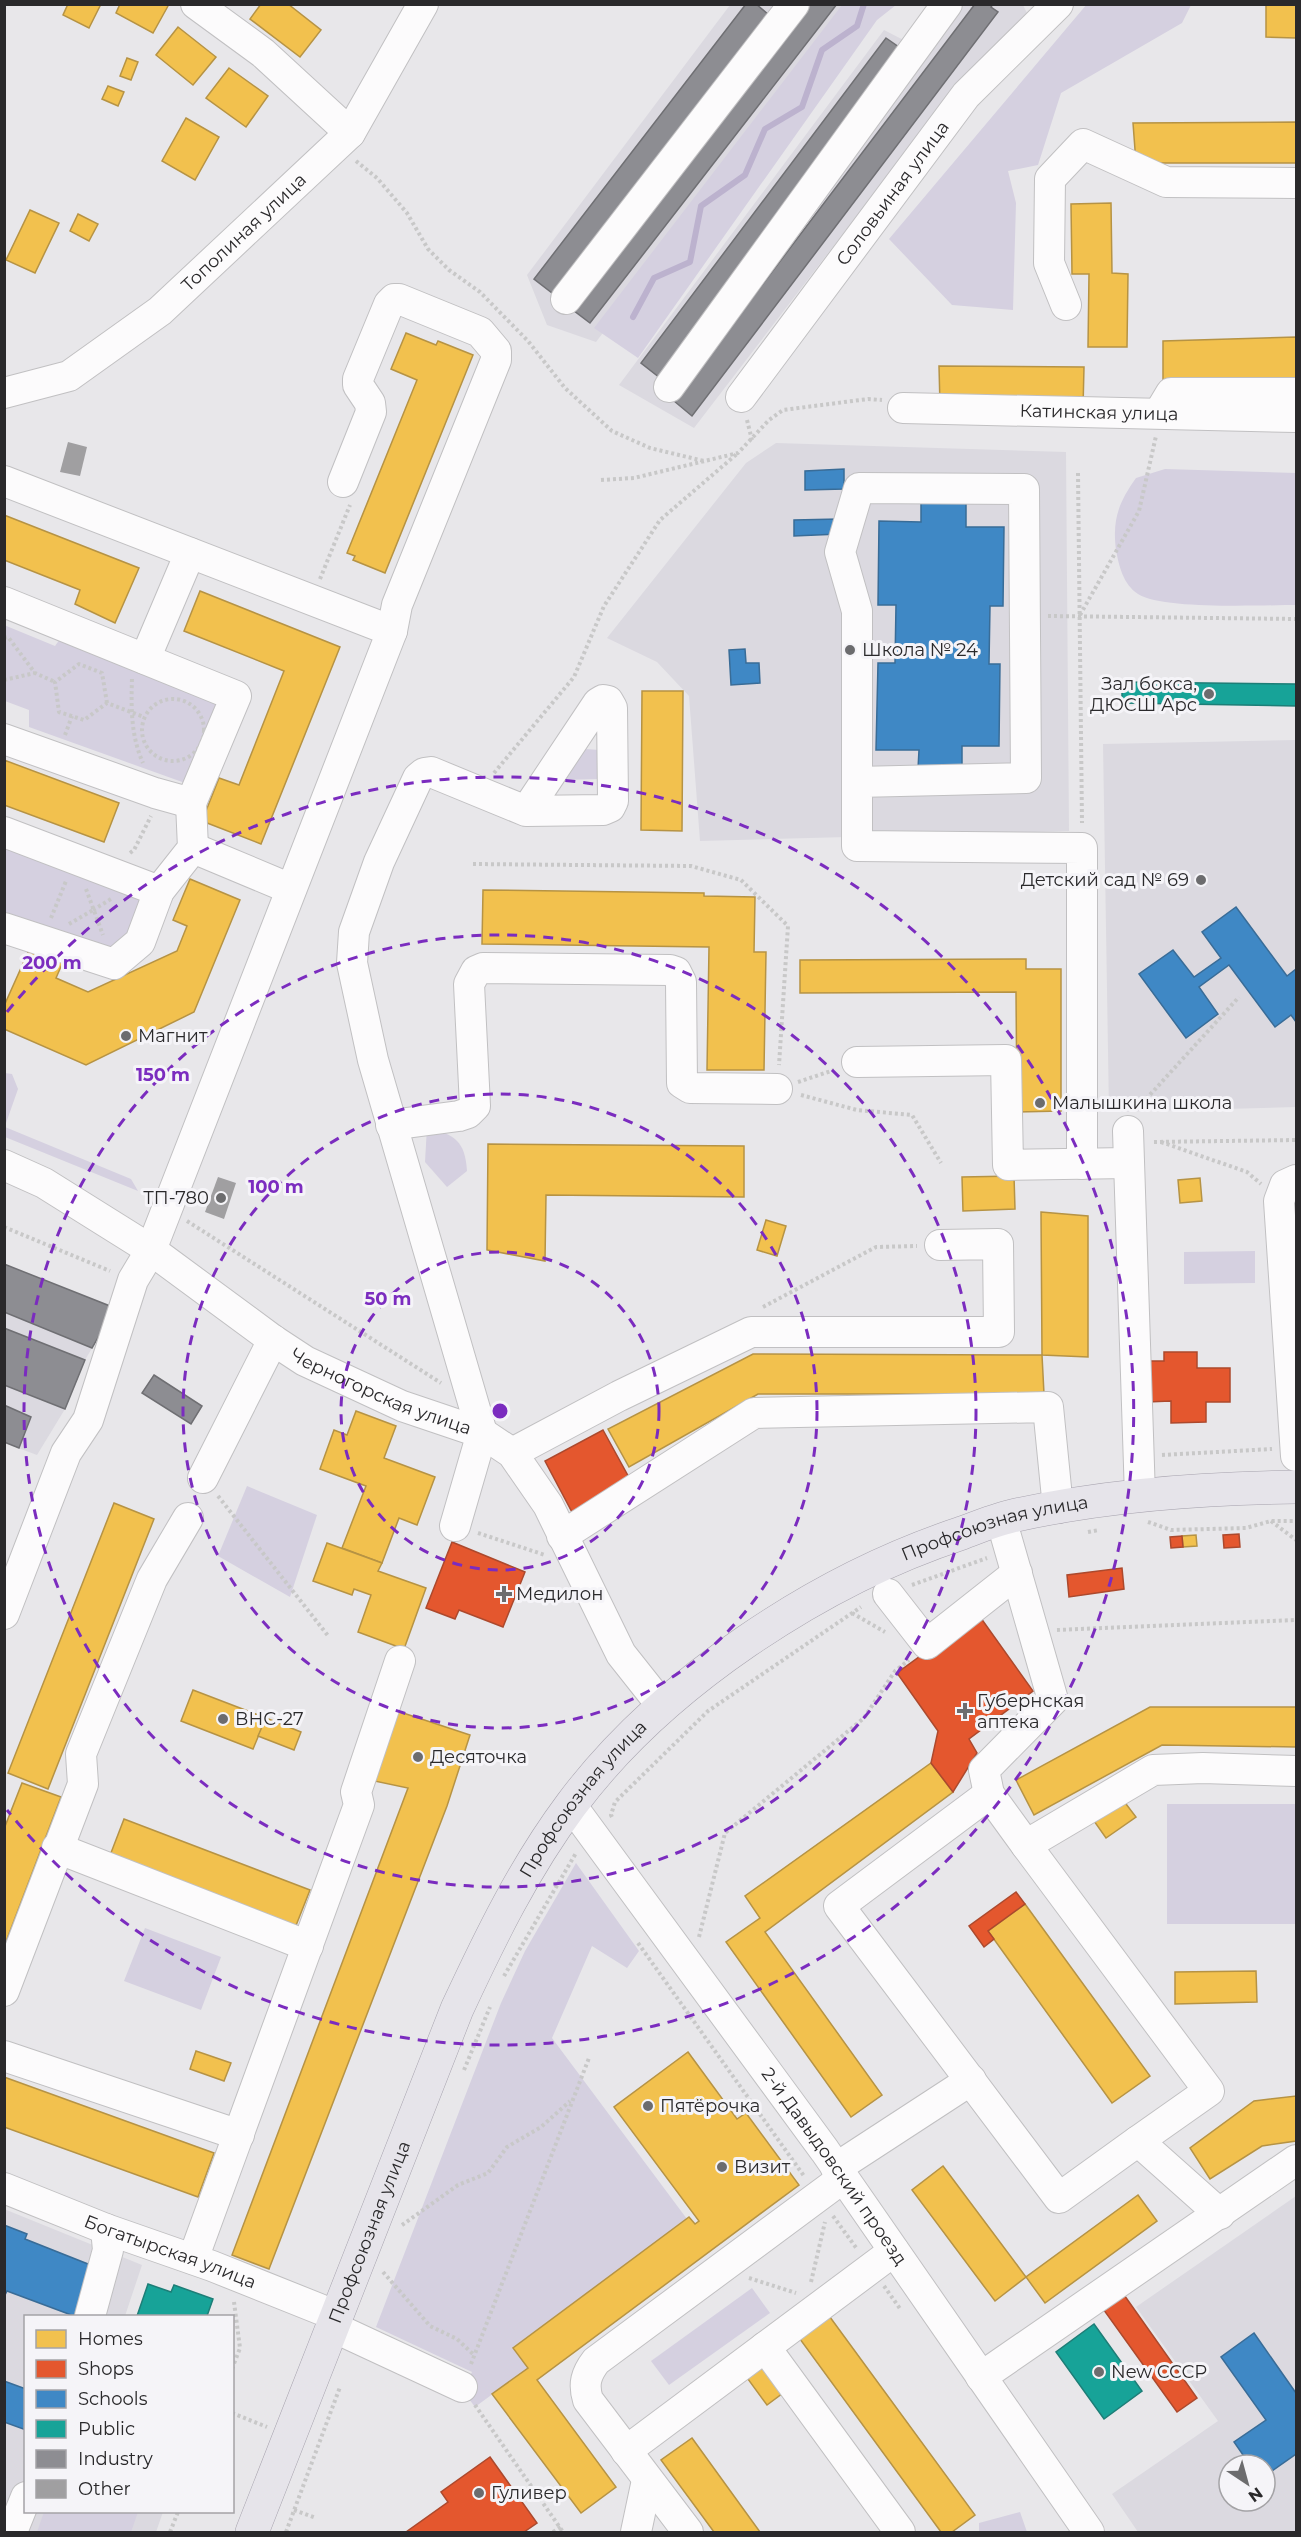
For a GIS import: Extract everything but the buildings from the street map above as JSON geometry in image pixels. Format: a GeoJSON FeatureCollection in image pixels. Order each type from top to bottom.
{"type":"FeatureCollection","features":[{"type":"Feature","properties":{"kind":"main road","name":"Профсоюзная улица"},"geometry":{"type":"LineString","coordinates":[[252,2532],[467,1987],[509,1902],[539,1851],[571,1804],[633,1735],[693,1680],[791,1612],[859,1574],[932,1543],[1009,1547],[1058,1508],[1143,1509],[1214,1488],[1296,1487]]}},
{"type":"Feature","properties":{"kind":"street"},"geometry":{"type":"LineString","coordinates":[[196,4],[263,53],[343,139]]}},
{"type":"Feature","properties":{"kind":"street","name":"Тополиная улица"},"geometry":{"type":"LineString","coordinates":[[4,393],[69,376],[160,311],[343,139],[423,4]]}},
{"type":"Feature","properties":{"kind":"street"},"geometry":{"type":"LineString","coordinates":[[566,299],[794,4]]}},
{"type":"Feature","properties":{"kind":"street"},"geometry":{"type":"LineString","coordinates":[[669,387],[946,4]]}},
{"type":"Feature","properties":{"kind":"street","name":"Соловьиная улица"},"geometry":{"type":"LineString","coordinates":[[741,397],[966,95],[1058,4]]}},
{"type":"Feature","properties":{"kind":"street"},"geometry":{"type":"LineString","coordinates":[[1066,305],[1049,263],[1050,179],[1083,144],[1166,182],[1296,183]]}},
{"type":"Feature","properties":{"kind":"street"},"geometry":{"type":"LineString","coordinates":[[4,1614],[66,1453],[88,1420],[133,1280],[151,1250],[392,631],[397,605],[496,360],[496,351],[485,335],[399,299],[394,299],[389,304],[358,379],[358,385],[370,403],[371,412],[343,482]]}},
{"type":"Feature","properties":{"kind":"street"},"geometry":{"type":"LineString","coordinates":[[1159,413],[1171,393],[1296,393]]}},
{"type":"Feature","properties":{"kind":"street","name":"Катинская улица"},"geometry":{"type":"LineString","coordinates":[[903,408],[1296,417]]}},
{"type":"Feature","properties":{"kind":"street"},"geometry":{"type":"LineString","coordinates":[[4,482],[392,631]]}},
{"type":"Feature","properties":{"kind":"street"},"geometry":{"type":"LineString","coordinates":[[856,782],[1026,778],[1024,489],[859,488],[840,552],[857,611],[856,782],[857,846],[1082,848],[1082,1164]]}},
{"type":"Feature","properties":{"kind":"street"},"geometry":{"type":"LineString","coordinates":[[145,659],[190,553]]}},
{"type":"Feature","properties":{"kind":"street"},"geometry":{"type":"LineString","coordinates":[[4,602],[236,696],[190,803],[194,848]]}},
{"type":"Feature","properties":{"kind":"street"},"geometry":{"type":"LineString","coordinates":[[4,739],[155,793],[190,803]]}},
{"type":"Feature","properties":{"kind":"street"},"geometry":{"type":"LineString","coordinates":[[455,1526],[482,1433],[391,1125],[357,996],[352,963],[354,932],[379,862],[418,778],[424,773],[431,772],[526,811]]}},
{"type":"Feature","properties":{"kind":"street"},"geometry":{"type":"LineString","coordinates":[[4,832],[148,887]]}},
{"type":"Feature","properties":{"kind":"street"},"geometry":{"type":"LineString","coordinates":[[194,848],[291,889]]}},
{"type":"Feature","properties":{"kind":"street"},"geometry":{"type":"LineString","coordinates":[[6,934],[42,940],[114,964],[140,942],[148,887],[194,848]]}},
{"type":"Feature","properties":{"kind":"street"},"geometry":{"type":"LineString","coordinates":[[391,1125],[459,1116],[468,1113],[475,1106],[468,984],[476,971],[483,968],[670,970],[676,972],[681,982],[682,1083],[690,1088],[777,1089]]}},
{"type":"Feature","properties":{"kind":"street"},"geometry":{"type":"LineString","coordinates":[[857,1062],[1006,1060],[1008,1165],[1128,1163]]}},
{"type":"Feature","properties":{"kind":"street"},"geometry":{"type":"LineString","coordinates":[[1142,1136],[1128,1163],[1138,1456],[1143,1509]]}},
{"type":"Feature","properties":{"kind":"street","name":"Черногорская улица"},"geometry":{"type":"LineString","coordinates":[[4,1165],[44,1183],[151,1250],[273,1341],[305,1361],[402,1406],[482,1433],[512,1453],[548,1505],[556,1546],[621,1654],[663,1707]]}},
{"type":"Feature","properties":{"kind":"street"},"geometry":{"type":"LineString","coordinates":[[1288,1191],[1296,1444]]}},
{"type":"Feature","properties":{"kind":"street"},"geometry":{"type":"LineString","coordinates":[[512,1453],[619,1396],[751,1332],[999,1332],[998,1244],[940,1245]]}},
{"type":"Feature","properties":{"kind":"street"},"geometry":{"type":"LineString","coordinates":[[203,1478],[273,1341]]}},
{"type":"Feature","properties":{"kind":"street"},"geometry":{"type":"LineString","coordinates":[[556,1546],[754,1413],[1048,1407],[1058,1508]]}},
{"type":"Feature","properties":{"kind":"street"},"geometry":{"type":"LineString","coordinates":[[4,1990],[83,1784],[81,1754],[152,1579],[188,1518]]}},
{"type":"Feature","properties":{"kind":"street"},"geometry":{"type":"LineString","coordinates":[[888,1594],[927,1644],[1009,1547]]}},
{"type":"Feature","properties":{"kind":"street"},"geometry":{"type":"LineString","coordinates":[[989,1794],[839,1906],[1059,2198],[1209,2091],[989,1794],[984,1770],[1053,1700],[1009,1547]]}},
{"type":"Feature","properties":{"kind":"street"},"geometry":{"type":"LineString","coordinates":[[203,2262],[239,2135],[359,1805],[356,1792],[400,1660]]}},
{"type":"Feature","properties":{"kind":"street"},"geometry":{"type":"LineString","coordinates":[[1026,1845],[1153,1770],[1203,1768],[1296,1771]]}},
{"type":"Feature","properties":{"kind":"street","name":"2-й Давыдовский проезд"},"geometry":{"type":"LineString","coordinates":[[571,1804],[840,2173],[1089,2532]]}},
{"type":"Feature","properties":{"kind":"street"},"geometry":{"type":"LineString","coordinates":[[57,1848],[308,1946]]}},
{"type":"Feature","properties":{"kind":"street"},"geometry":{"type":"LineString","coordinates":[[4,2056],[239,2135]]}},
{"type":"Feature","properties":{"kind":"street"},"geometry":{"type":"LineString","coordinates":[[688,2532],[588,2400],[585,2380],[588,2371],[596,2361],[720,2269],[840,2173],[971,2080]]}},
{"type":"Feature","properties":{"kind":"street"},"geometry":{"type":"LineString","coordinates":[[1138,2141],[1220,2214]]}},
{"type":"Feature","properties":{"kind":"street"},"geometry":{"type":"LineString","coordinates":[[981,2377],[1296,2160]]}},
{"type":"Feature","properties":{"kind":"street","name":"Богатырская улица"},"geometry":{"type":"LineString","coordinates":[[4,2188],[106,2229],[203,2262],[335,2321],[462,2387]]}},
{"type":"Feature","properties":{"kind":"street"},"geometry":{"type":"LineString","coordinates":[[90,2315],[108,2250],[106,2229]]}},
{"type":"Feature","properties":{"kind":"street"},"geometry":{"type":"LineString","coordinates":[[626,2451],[765,2347],[817,2299],[894,2251]]}},
{"type":"Feature","properties":{"kind":"street"},"geometry":{"type":"LineString","coordinates":[[765,2347],[900,2532]]}},
{"type":"Feature","properties":{"kind":"street"},"geometry":{"type":"LineString","coordinates":[[636,2532],[647,2480]]}},
{"type":"Feature","properties":{"kind":"street"},"geometry":{"type":"LineString","coordinates":[[12,2532],[24,2502]]}},
{"type":"Feature","properties":{"kind":"path"},"geometry":{"type":"LineString","coordinates":[[343,139],[407,213],[428,249],[449,270],[480,292],[528,341],[565,388],[612,431],[651,448],[704,460]]}},
{"type":"Feature","properties":{"kind":"path"},"geometry":{"type":"LineString","coordinates":[[472,789],[500,768],[574,677],[604,606],[660,520],[738,453],[769,420],[783,410],[868,399]]}},
{"type":"Feature","properties":{"kind":"path"},"geometry":{"type":"LineString","coordinates":[[1080,616],[1139,511],[1153,452]]}},
{"type":"Feature","properties":{"kind":"path"},"geometry":{"type":"LineString","coordinates":[[601,480],[634,478],[738,453]]}},
{"type":"Feature","properties":{"kind":"path"},"geometry":{"type":"LineString","coordinates":[[1078,473],[1082,848]]}},
{"type":"Feature","properties":{"kind":"path"},"geometry":{"type":"LineString","coordinates":[[311,600],[351,502],[343,482]]}},
{"type":"Feature","properties":{"kind":"path"},"geometry":{"type":"LineString","coordinates":[[1025,616],[1296,620]]}},
{"type":"Feature","properties":{"kind":"path"},"geometry":{"type":"LineString","coordinates":[[4,638],[8,637],[35,673],[55,682]]}},
{"type":"Feature","properties":{"kind":"path"},"geometry":{"type":"LineString","coordinates":[[106,871],[134,850],[150,820],[155,793],[136,748],[130,712],[132,678],[145,659]]}},
{"type":"Feature","properties":{"kind":"path"},"geometry":{"type":"LineString","coordinates":[[55,682],[78,664],[102,673],[107,703]]}},
{"type":"Feature","properties":{"kind":"path"},"geometry":{"type":"LineString","coordinates":[[4,680],[35,673]]}},
{"type":"Feature","properties":{"kind":"path"},"geometry":{"type":"LineString","coordinates":[[55,682],[59,711],[84,720],[107,703]]}},
{"type":"Feature","properties":{"kind":"path"},"geometry":{"type":"LineString","coordinates":[[168,699],[187,702],[201,717],[203,736],[200,746],[183,759],[162,759],[153,754],[142,737],[144,717],[150,708],[168,699]]}},
{"type":"Feature","properties":{"kind":"path"},"geometry":{"type":"LineString","coordinates":[[107,703],[144,717]]}},
{"type":"Feature","properties":{"kind":"path"},"geometry":{"type":"LineString","coordinates":[[74,859],[114,964]]}},
{"type":"Feature","properties":{"kind":"path"},"geometry":{"type":"LineString","coordinates":[[42,940],[74,859]]}},
{"type":"Feature","properties":{"kind":"path"},"geometry":{"type":"LineString","coordinates":[[473,864],[691,866],[741,880],[788,926],[777,1089]]}},
{"type":"Feature","properties":{"kind":"path"},"geometry":{"type":"LineString","coordinates":[[42,940],[93,910],[148,887]]}},
{"type":"Feature","properties":{"kind":"path"},"geometry":{"type":"LineString","coordinates":[[1128,1163],[1142,1136],[1135,1111],[1239,997]]}},
{"type":"Feature","properties":{"kind":"path"},"geometry":{"type":"LineString","coordinates":[[777,1089],[857,1062]]}},
{"type":"Feature","properties":{"kind":"path"},"geometry":{"type":"LineString","coordinates":[[777,1089],[856,1110],[912,1115],[941,1163]]}},
{"type":"Feature","properties":{"kind":"path"},"geometry":{"type":"LineString","coordinates":[[1142,1136],[1296,1140]]}},
{"type":"Feature","properties":{"kind":"path"},"geometry":{"type":"LineString","coordinates":[[1142,1136],[1247,1172],[1288,1191]]}},
{"type":"Feature","properties":{"kind":"path"},"geometry":{"type":"LineString","coordinates":[[171,1198],[183,1219],[475,1404]]}},
{"type":"Feature","properties":{"kind":"path"},"geometry":{"type":"LineString","coordinates":[[4,1227],[133,1280]]}},
{"type":"Feature","properties":{"kind":"path"},"geometry":{"type":"LineString","coordinates":[[751,1332],[764,1306],[876,1247],[940,1245]]}},
{"type":"Feature","properties":{"kind":"path"},"geometry":{"type":"LineString","coordinates":[[1138,1456],[1296,1444]]}},
{"type":"Feature","properties":{"kind":"path"},"geometry":{"type":"LineString","coordinates":[[203,1478],[329,1637]]}},
{"type":"Feature","properties":{"kind":"path"},"geometry":{"type":"LineString","coordinates":[[1143,1509],[1171,1530],[1246,1528],[1271,1521],[1296,1521]]}},
{"type":"Feature","properties":{"kind":"path"},"geometry":{"type":"LineString","coordinates":[[1271,1521],[1296,1540]]}},
{"type":"Feature","properties":{"kind":"path"},"geometry":{"type":"LineString","coordinates":[[455,1526],[556,1546]]}},
{"type":"Feature","properties":{"kind":"path"},"geometry":{"type":"LineString","coordinates":[[1088,1532],[1100,1530]]}},
{"type":"Feature","properties":{"kind":"path"},"geometry":{"type":"LineString","coordinates":[[611,1815],[615,1802],[708,1711],[870,1601],[1009,1547]]}},
{"type":"Feature","properties":{"kind":"path"},"geometry":{"type":"LineString","coordinates":[[1033,1631],[1296,1620]]}},
{"type":"Feature","properties":{"kind":"path"},"geometry":{"type":"LineString","coordinates":[[698,1941],[725,1833],[864,1718],[895,1671],[911,1659]]}},
{"type":"Feature","properties":{"kind":"path"},"geometry":{"type":"LineString","coordinates":[[503,1980],[576,1853]]}},
{"type":"Feature","properties":{"kind":"path"},"geometry":{"type":"LineString","coordinates":[[462,2075],[493,2000]]}},
{"type":"Feature","properties":{"kind":"path"},"geometry":{"type":"LineString","coordinates":[[563,2532],[462,2387],[589,2058]]}},
{"type":"Feature","properties":{"kind":"path"},"geometry":{"type":"LineString","coordinates":[[402,2225],[458,2185],[488,2173],[507,2147],[541,2127],[573,2098]]}},
{"type":"Feature","properties":{"kind":"path"},"geometry":{"type":"LineString","coordinates":[[720,2269],[817,2299],[828,2210]]}},
{"type":"Feature","properties":{"kind":"path"},"geometry":{"type":"LineString","coordinates":[[398,2234],[406,2214]]}},
{"type":"Feature","properties":{"kind":"path"},"geometry":{"type":"LineString","coordinates":[[203,2262],[233,2296],[240,2348],[234,2364]]}},
{"type":"Feature","properties":{"kind":"path"},"geometry":{"type":"LineString","coordinates":[[379,2283],[387,2263]]}},
{"type":"Feature","properties":{"kind":"path"},"geometry":{"type":"LineString","coordinates":[[383,2272],[430,2326],[457,2339],[474,2355]]}},
{"type":"Feature","properties":{"kind":"path"},"geometry":{"type":"LineString","coordinates":[[286,2532],[343,2380]]}},
{"type":"Feature","properties":{"kind":"path"},"geometry":{"type":"LineString","coordinates":[[234,2414],[290,2436]]}},
{"type":"Feature","properties":{"kind":"path"},"geometry":{"type":"LineString","coordinates":[[294,2510],[316,2518]]}},
{"type":"Feature","properties":{"kind":"path"},"geometry":{"type":"LineString","coordinates":[[170,2532],[177,2513]]}},
{"type":"Feature","properties":{"kind":"path"},"geometry":{"type":"LineString","coordinates":[[553,2532],[561,2527]]}},
{"type":"Feature","properties":{"kind":"shaded area"},"geometry":{"type":"Polygon","coordinates":[[[1087,4],[1191,5],[1182,23],[1061,93],[1038,165],[1008,171],[1016,203],[1013,310],[952,305],[889,239],[1087,4]]]}},
{"type":"Feature","properties":{"kind":"shaded area"},"geometry":{"type":"Polygon","coordinates":[[[730,5],[851,5],[596,342],[547,325],[527,275],[730,5]]]}},
{"type":"Feature","properties":{"kind":"shaded area"},"geometry":{"type":"Polygon","coordinates":[[[842,5],[896,5],[877,20],[638,358],[594,328],[842,5]]]}},
{"type":"Feature","properties":{"kind":"shaded area"},"geometry":{"type":"Polygon","coordinates":[[[964,5],[1023,5],[1033,25],[937,111],[694,428],[619,385],[884,30],[923,50],[964,5]]]}},
{"type":"Feature","properties":{"kind":"shaded area","name":"Школа № 24"},"geometry":{"type":"Polygon","coordinates":[[[776,443],[1066,452],[1069,831],[700,841],[689,696],[657,662],[607,638],[746,463],[776,443]]]}},
{"type":"Feature","properties":{"kind":"shaded area"},"geometry":{"type":"Polygon","coordinates":[[[1165,469],[1296,473],[1296,605],[1190,605],[1150,599],[1133,590],[1122,574],[1116,550],[1115,529],[1118,511],[1136,478],[1165,469]]]}},
{"type":"Feature","properties":{"kind":"shaded area"},"geometry":{"type":"Polygon","coordinates":[[[4,625],[55,646],[65,632],[224,704],[185,783],[29,727],[29,710],[5,701],[4,625]]]}},
{"type":"Feature","properties":{"kind":"shaded area","name":"Детский сад № 69"},"geometry":{"type":"Polygon","coordinates":[[[1296,740],[1296,1107],[1109,1112],[1103,744],[1296,740]]]}},
{"type":"Feature","properties":{"kind":"shaded area"},"geometry":{"type":"Polygon","coordinates":[[[585,749],[600,750],[600,779],[561,780],[585,749]]]}},
{"type":"Feature","properties":{"kind":"shaded area"},"geometry":{"type":"Polygon","coordinates":[[[5,842],[139,895],[144,905],[133,939],[116,950],[5,912],[5,842]]]}},
{"type":"Feature","properties":{"kind":"shaded area"},"geometry":{"type":"Polygon","coordinates":[[[5,1073],[12,1074],[18,1089],[5,1126],[5,1073]]]}},
{"type":"Feature","properties":{"kind":"shaded area"},"geometry":{"type":"Polygon","coordinates":[[[5,1127],[131,1179],[138,1191],[5,1137],[5,1127]]]}},
{"type":"Feature","properties":{"kind":"shaded area"},"geometry":{"type":"Polygon","coordinates":[[[427,1127],[445,1133],[457,1141],[464,1153],[467,1171],[447,1187],[425,1162],[427,1127]]]}},
{"type":"Feature","properties":{"kind":"shaded area"},"geometry":{"type":"Polygon","coordinates":[[[1255,1251],[1255,1283],[1184,1284],[1184,1252],[1255,1251]]]}},
{"type":"Feature","properties":{"kind":"shaded area"},"geometry":{"type":"Polygon","coordinates":[[[4,1265],[115,1309],[85,1360],[65,1409],[37,1455],[5,1443],[4,1265]]]}},
{"type":"Feature","properties":{"kind":"shaded area"},"geometry":{"type":"Polygon","coordinates":[[[247,1486],[317,1515],[290,1597],[218,1556],[247,1486]]]}},
{"type":"Feature","properties":{"kind":"shaded area"},"geometry":{"type":"Polygon","coordinates":[[[1167,1804],[1296,1804],[1296,1924],[1167,1924],[1167,1804]]]}},
{"type":"Feature","properties":{"kind":"shaded area"},"geometry":{"type":"Polygon","coordinates":[[[576,1863],[639,1951],[627,1968],[592,1946],[552,2038],[687,2219],[513,2347],[528,2368],[475,2407],[463,2391],[472,2372],[376,2327],[501,2003],[525,1951],[576,1863]]]}},
{"type":"Feature","properties":{"kind":"shaded area"},"geometry":{"type":"Polygon","coordinates":[[[145,1928],[221,1957],[201,2010],[124,1981],[145,1928]]]}},
{"type":"Feature","properties":{"kind":"shaded area"},"geometry":{"type":"Polygon","coordinates":[[[1296,2196],[1296,2532],[1138,2532],[1112,2494],[1218,2421],[1136,2307],[1296,2196]]]}},
{"type":"Feature","properties":{"kind":"shaded area"},"geometry":{"type":"Polygon","coordinates":[[[4,2209],[142,2265],[125,2315],[24,2315],[24,2513],[163,2513],[156,2532],[5,2532],[4,2209]]]}},
{"type":"Feature","properties":{"kind":"shaded area"},"geometry":{"type":"Polygon","coordinates":[[[752,2288],[770,2313],[669,2385],[651,2361],[752,2288]]]}},
{"type":"Feature","properties":{"kind":"shaded area"},"geometry":{"type":"Polygon","coordinates":[[[1020,2512],[1027,2532],[979,2532],[979,2523],[1020,2512]]]}},
{"type":"Feature","properties":{"kind":"shaded area"},"geometry":{"type":"Polygon","coordinates":[[[44,2513],[138,2513],[131,2532],[37,2532],[44,2513]]]}},
{"type":"Feature","properties":{"kind":"waterway"},"geometry":{"type":"LineString","coordinates":[[633,317],[654,278],[690,262],[701,206],[745,175],[765,129],[802,107],[822,50],[857,26],[864,4]]}},
{"type":"Feature","properties":{"kind":"place","name":"Школа № 24"},"geometry":{"type":"Point","coordinates":[850,650]}},
{"type":"Feature","properties":{"kind":"place","name":"Зал бокса, ДЮСШ Арс"},"geometry":{"type":"Point","coordinates":[1209,694]}},
{"type":"Feature","properties":{"kind":"place","name":"Детский сад № 69"},"geometry":{"type":"Point","coordinates":[1201,880]}},
{"type":"Feature","properties":{"kind":"place","name":"Магнит"},"geometry":{"type":"Point","coordinates":[126,1036]}},
{"type":"Feature","properties":{"kind":"place","name":"Малышкина школа"},"geometry":{"type":"Point","coordinates":[1040,1103]}},
{"type":"Feature","properties":{"kind":"place","name":"ТП-780"},"geometry":{"type":"Point","coordinates":[221,1198]}},
{"type":"Feature","properties":{"kind":"place","name":"Медилон"},"geometry":{"type":"Point","coordinates":[504,1594]}},
{"type":"Feature","properties":{"kind":"place","name":"Губернская аптека"},"geometry":{"type":"Point","coordinates":[965,1711]}},
{"type":"Feature","properties":{"kind":"place","name":"ВНС-27"},"geometry":{"type":"Point","coordinates":[223,1719]}},
{"type":"Feature","properties":{"kind":"place","name":"Десяточка"},"geometry":{"type":"Point","coordinates":[418,1757]}},
{"type":"Feature","properties":{"kind":"place","name":"Пятёрочка"},"geometry":{"type":"Point","coordinates":[648,2106]}},
{"type":"Feature","properties":{"kind":"place","name":"Визит"},"geometry":{"type":"Point","coordinates":[722,2167]}},
{"type":"Feature","properties":{"kind":"place","name":"New СССР"},"geometry":{"type":"Point","coordinates":[1099,2372]}},
{"type":"Feature","properties":{"kind":"place","name":"Гуливер"},"geometry":{"type":"Point","coordinates":[479,2493]}}]}
